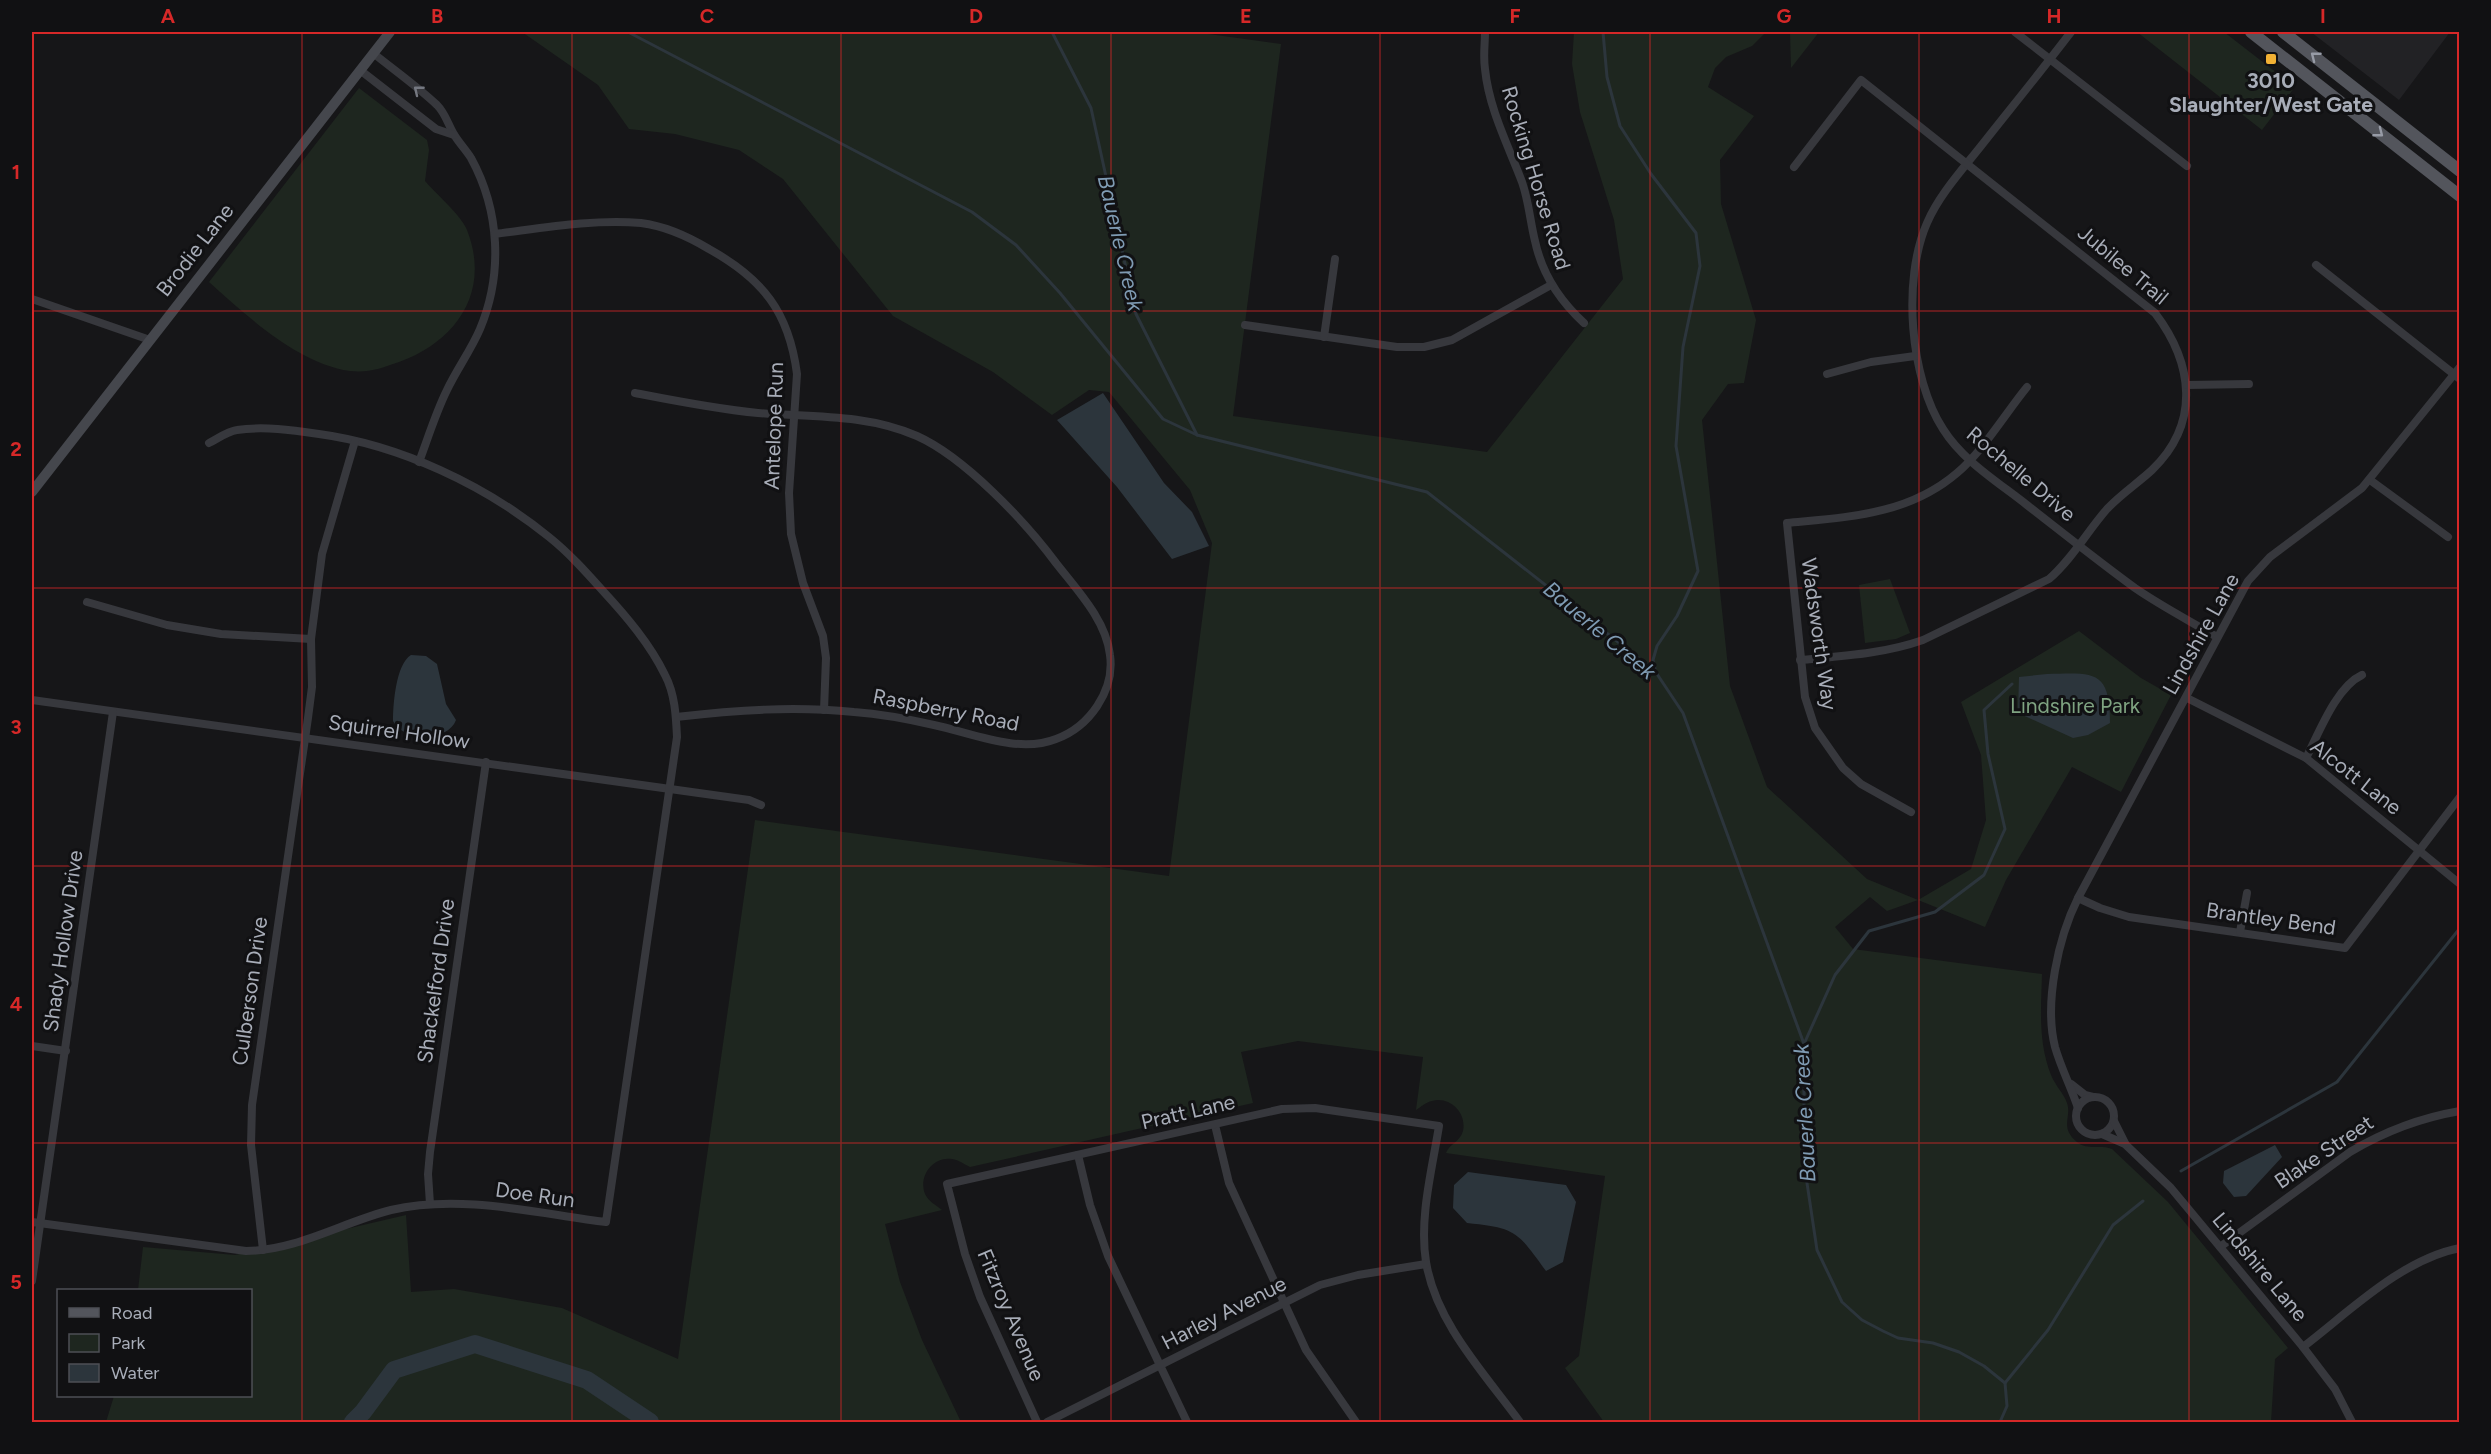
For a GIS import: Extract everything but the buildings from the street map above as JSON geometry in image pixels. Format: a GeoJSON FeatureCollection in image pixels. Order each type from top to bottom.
{"type":"FeatureCollection","features":[{"type":"Feature","properties":{"kind":"main road","name":"Brodie Lane"},"geometry":{"type":"LineString","coordinates":[[32,492],[390,32]]}},
{"type":"Feature","properties":{"kind":"main road"},"geometry":{"type":"LineString","coordinates":[[2250,32],[2460,196]]}},
{"type":"Feature","properties":{"kind":"main road"},"geometry":{"type":"LineString","coordinates":[[2283,32],[2460,171]]}},
{"type":"Feature","properties":{"kind":"street","name":"Rocking Horse Road"},"geometry":{"type":"LineString","coordinates":[[1485,32],[1485,68],[1495,116],[1522,182],[1535,241],[1551,285],[1584,323]]}},
{"type":"Feature","properties":{"kind":"street"},"geometry":{"type":"LineString","coordinates":[[2015,32],[2187,166]]}},
{"type":"Feature","properties":{"kind":"street","name":"Rochelle Drive"},"geometry":{"type":"LineString","coordinates":[[2071,32],[1932,212],[1917,250],[1913,299],[1916,356],[1927,399],[1935,416],[1944,431],[1970,460],[2144,593],[2217,637]]}},
{"type":"Feature","properties":{"kind":"street"},"geometry":{"type":"LineString","coordinates":[[373,53],[438,106],[447,118],[454,135],[470,157],[482,182],[495,234],[495,279],[489,303],[479,331],[446,391],[419,462]]}},
{"type":"Feature","properties":{"kind":"street"},"geometry":{"type":"LineString","coordinates":[[360,70],[436,129],[454,135]]}},
{"type":"Feature","properties":{"kind":"street","name":"Jubilee Trail"},"geometry":{"type":"LineString","coordinates":[[1794,167],[1861,80],[2155,313],[2172,337],[2180,354],[2187,385],[2176,438],[2167,452],[2154,469],[2109,507],[2061,568],[2049,579],[1923,640],[1886,652],[1800,660]]}},
{"type":"Feature","properties":{"kind":"street","name":"Antelope Run"},"geometry":{"type":"LineString","coordinates":[[495,234],[601,221],[644,224],[688,237],[727,259],[755,280],[770,296],[791,338],[795,356],[797,374],[789,494],[791,534],[803,583],[823,636],[826,658],[824,710]]}},
{"type":"Feature","properties":{"kind":"street"},"geometry":{"type":"LineString","coordinates":[[1324,337],[1335,259]]}},
{"type":"Feature","properties":{"kind":"street"},"geometry":{"type":"LineString","coordinates":[[2316,265],[2456,377]]}},
{"type":"Feature","properties":{"kind":"street"},"geometry":{"type":"LineString","coordinates":[[1245,325],[1397,347],[1436,345],[1452,340],[1551,285]]}},
{"type":"Feature","properties":{"kind":"street"},"geometry":{"type":"LineString","coordinates":[[32,299],[150,340]]}},
{"type":"Feature","properties":{"kind":"street"},"geometry":{"type":"LineString","coordinates":[[1827,374],[1871,362],[1916,356]]}},
{"type":"Feature","properties":{"kind":"street","name":"Lindshire Lane"},"geometry":{"type":"LineString","coordinates":[[2126,1145],[2102,1134],[2089,1134],[2079,1126],[2076,1120],[2078,1108],[2053,1035],[2052,1008],[2060,947],[2067,919],[2187,698],[2240,594],[2258,569],[2271,557],[2356,494],[2370,480],[2456,377],[2460,367]]}},
{"type":"Feature","properties":{"kind":"street"},"geometry":{"type":"LineString","coordinates":[[2187,385],[2249,384]]}},
{"type":"Feature","properties":{"kind":"street"},"geometry":{"type":"LineString","coordinates":[[1970,460],[2026,387]]}},
{"type":"Feature","properties":{"kind":"street","name":"Raspberry Road"},"geometry":{"type":"LineString","coordinates":[[635,393],[707,407],[856,418],[890,426],[917,436],[944,450],[994,495],[1044,546],[1093,613],[1108,641],[1111,659],[1108,683],[1092,715],[1071,733],[1034,745],[1009,743],[887,716],[824,710],[787,708],[736,710],[676,717]]}},
{"type":"Feature","properties":{"kind":"street"},"geometry":{"type":"LineString","coordinates":[[209,443],[235,430],[280,429],[355,441],[419,462],[501,502],[549,537],[573,558],[617,606],[643,639],[665,675],[673,696],[677,737],[668,789]]}},
{"type":"Feature","properties":{"kind":"street","name":"Culberson Drive"},"geometry":{"type":"LineString","coordinates":[[263,1250],[250,1120],[312,687],[311,639],[321,554],[355,441]]}},
{"type":"Feature","properties":{"kind":"street","name":"Wadsworth Way"},"geometry":{"type":"LineString","coordinates":[[1911,812],[1861,784],[1828,750],[1815,728],[1805,698],[1787,523],[1872,514],[1897,508],[1930,493],[1970,460]]}},
{"type":"Feature","properties":{"kind":"street"},"geometry":{"type":"LineString","coordinates":[[2370,480],[2448,537]]}},
{"type":"Feature","properties":{"kind":"street"},"geometry":{"type":"LineString","coordinates":[[87,602],[167,624],[221,634],[311,639]]}},
{"type":"Feature","properties":{"kind":"street"},"geometry":{"type":"LineString","coordinates":[[2306,758],[2341,693],[2352,679],[2362,675]]}},
{"type":"Feature","properties":{"kind":"street","name":"Alcott Lane"},"geometry":{"type":"LineString","coordinates":[[2187,698],[2306,758],[2460,884]]}},
{"type":"Feature","properties":{"kind":"street","name":"Squirrel Hollow"},"geometry":{"type":"LineString","coordinates":[[32,700],[486,762],[748,800],[761,805]]}},
{"type":"Feature","properties":{"kind":"street","name":"Shady Hollow Drive"},"geometry":{"type":"LineString","coordinates":[[32,1281],[36,1222],[66,1052],[112,712]]}},
{"type":"Feature","properties":{"kind":"street","name":"Shackelford Drive"},"geometry":{"type":"LineString","coordinates":[[430,1204],[428,1174],[430,1152],[486,762]]}},
{"type":"Feature","properties":{"kind":"street","name":"Doe Run"},"geometry":{"type":"LineString","coordinates":[[36,1222],[246,1251],[263,1250],[296,1242],[367,1217],[430,1204],[468,1204],[606,1222],[668,789]]}},
{"type":"Feature","properties":{"kind":"street","name":"Brantley Bend"},"geometry":{"type":"LineString","coordinates":[[2078,898],[2106,911],[2129,917],[2345,948],[2460,797]]}},
{"type":"Feature","properties":{"kind":"street"},"geometry":{"type":"LineString","coordinates":[[2240,932],[2247,893]]}},
{"type":"Feature","properties":{"kind":"street"},"geometry":{"type":"LineString","coordinates":[[32,1046],[66,1052]]}},
{"type":"Feature","properties":{"kind":"street","name":"Lindshire Lane"},"geometry":{"type":"LineString","coordinates":[[2067,1081],[2085,1095],[2099,1097],[2110,1103],[2115,1115],[2114,1121],[2126,1145],[2171,1188],[2303,1347],[2335,1389],[2352,1422]]}},
{"type":"Feature","properties":{"kind":"street"},"geometry":{"type":"LineString","coordinates":[[2078,1108],[2092,1097]]}},
{"type":"Feature","properties":{"kind":"street","name":"Pratt Lane"},"geometry":{"type":"LineString","coordinates":[[947,1184],[1282,1109],[1305,1107],[1439,1126],[1425,1216],[1426,1264]]}},
{"type":"Feature","properties":{"kind":"street","name":"Blake Street"},"geometry":{"type":"LineString","coordinates":[[2220,1247],[2369,1140],[2418,1120],[2460,1111]]}},
{"type":"Feature","properties":{"kind":"street"},"geometry":{"type":"LineString","coordinates":[[2102,1134],[2112,1127],[2114,1121]]}},
{"type":"Feature","properties":{"kind":"street"},"geometry":{"type":"LineString","coordinates":[[1215,1125],[1229,1183],[1284,1302],[1314,1364],[1356,1422]]}},
{"type":"Feature","properties":{"kind":"street"},"geometry":{"type":"LineString","coordinates":[[1078,1155],[1102,1239],[1187,1422]]}},
{"type":"Feature","properties":{"kind":"street","name":"Fitzroy Avenue"},"geometry":{"type":"LineString","coordinates":[[947,1184],[965,1254],[980,1297],[1037,1422]]}},
{"type":"Feature","properties":{"kind":"street"},"geometry":{"type":"LineString","coordinates":[[2303,1347],[2404,1271],[2434,1255],[2460,1248]]}},
{"type":"Feature","properties":{"kind":"street"},"geometry":{"type":"LineString","coordinates":[[1426,1264],[1448,1322],[1520,1422]]}},
{"type":"Feature","properties":{"kind":"street","name":"Harley Avenue"},"geometry":{"type":"LineString","coordinates":[[1047,1422],[1320,1285],[1343,1278],[1426,1264]]}},
{"type":"Feature","properties":{"kind":"shaded area"},"geometry":{"type":"Polygon","coordinates":[[[2311,32],[2450,32],[2399,100],[2311,32]]]}},
{"type":"Feature","properties":{"kind":"green space"},"geometry":{"type":"Polygon","coordinates":[[[522,32],[1194,32],[1281,44],[1233,416],[1487,452],[1623,279],[1614,220],[1580,112],[1572,64],[1574,32],[1766,32],[1752,46],[1726,57],[1715,68],[1708,87],[1754,116],[1720,160],[1721,204],[1756,320],[1744,383],[1728,384],[1702,420],[1730,686],[1767,787],[1867,879],[1918,900],[1887,911],[1870,897],[1835,927],[1853,949],[2042,974],[2041,1025],[2044,1050],[2051,1075],[2067,1103],[2067,1127],[2072,1137],[2081,1145],[2112,1149],[2168,1202],[2288,1348],[2275,1359],[2271,1422],[1604,1422],[1565,1368],[1579,1356],[1605,1176],[1446,1153],[1462,1135],[1464,1124],[1456,1107],[1445,1101],[1426,1103],[1416,1110],[1423,1057],[1298,1041],[1241,1052],[1253,1103],[970,1167],[952,1159],[933,1164],[925,1174],[923,1187],[925,1194],[942,1210],[885,1224],[900,1282],[922,1340],[961,1422],[106,1422],[114,1397],[252,1397],[252,1289],[138,1289],[143,1247],[235,1255],[406,1215],[411,1292],[454,1289],[562,1308],[678,1359],[755,820],[1169,876],[1212,543],[1190,490],[1109,392],[1089,390],[1052,415],[993,372],[893,316],[783,179],[739,150],[675,134],[629,129],[598,85],[522,32]]]}},
{"type":"Feature","properties":{"kind":"green space"},"geometry":{"type":"Polygon","coordinates":[[[1790,32],[1819,32],[1791,68],[1790,32]]]}},
{"type":"Feature","properties":{"kind":"green space"},"geometry":{"type":"Polygon","coordinates":[[[2137,32],[2224,32],[2295,87],[2262,130],[2137,32]]]}},
{"type":"Feature","properties":{"kind":"green space"},"geometry":{"type":"Polygon","coordinates":[[[359,88],[427,140],[429,150],[425,181],[464,224],[473,252],[475,273],[464,311],[437,341],[420,353],[399,362],[375,370],[350,371],[311,359],[292,349],[240,310],[209,282],[359,88]]]}},
{"type":"Feature","properties":{"kind":"green space"},"geometry":{"type":"Polygon","coordinates":[[[1890,579],[1910,633],[1896,639],[1865,643],[1859,585],[1890,579]]]}},
{"type":"Feature","properties":{"kind":"green space","name":"Lindshire Park"},"geometry":{"type":"Polygon","coordinates":[[[2079,631],[2141,678],[2171,695],[2121,792],[2072,767],[2006,880],[1985,927],[1918,900],[1971,869],[1986,820],[1981,755],[1961,702],[2079,631]]]}},
{"type":"Feature","properties":{"kind":"water"},"geometry":{"type":"Polygon","coordinates":[[[1103,393],[1164,483],[1192,512],[1209,546],[1172,559],[1117,487],[1057,420],[1103,393]]]}},
{"type":"Feature","properties":{"kind":"water"},"geometry":{"type":"Polygon","coordinates":[[[411,655],[426,656],[437,664],[446,704],[456,720],[451,727],[435,736],[415,736],[406,733],[393,721],[399,675],[411,655]]]}},
{"type":"Feature","properties":{"kind":"water"},"geometry":{"type":"Polygon","coordinates":[[[2077,674],[2096,678],[2107,692],[2110,723],[2088,735],[2073,738],[2018,713],[2019,677],[2077,674]]]}},
{"type":"Feature","properties":{"kind":"water"},"geometry":{"type":"Polygon","coordinates":[[[2275,1145],[2282,1157],[2246,1196],[2234,1197],[2223,1183],[2224,1171],[2275,1145]]]}},
{"type":"Feature","properties":{"kind":"water"},"geometry":{"type":"Polygon","coordinates":[[[1468,1172],[1566,1185],[1576,1202],[1563,1262],[1546,1271],[1528,1247],[1514,1234],[1496,1227],[1467,1223],[1453,1208],[1454,1185],[1468,1172]]]}},
{"type":"Feature","properties":{"kind":"waterway"},"geometry":{"type":"LineString","coordinates":[[628,32],[972,212],[1016,245],[1060,293],[1163,419],[1197,435]]}},
{"type":"Feature","properties":{"kind":"waterway","name":"Bauerle Creek"},"geometry":{"type":"LineString","coordinates":[[1052,32],[1091,108],[1136,314],[1197,435],[1427,492],[1655,671],[1683,713],[1804,1044],[1804,1163],[1817,1250],[1842,1302],[1862,1320],[1898,1338],[1933,1343],[1959,1352],[1984,1366],[2005,1383],[2007,1406],[2000,1422]]}},
{"type":"Feature","properties":{"kind":"waterway"},"geometry":{"type":"LineString","coordinates":[[1603,32],[1607,77],[1620,126],[1651,174],[1696,233],[1700,266],[1683,347],[1676,446],[1698,571],[1677,616],[1657,646],[1653,660],[1655,669]]}},
{"type":"Feature","properties":{"kind":"waterway"},"geometry":{"type":"LineString","coordinates":[[1804,1044],[1835,975],[1869,931],[1935,912],[1984,875],[2005,829],[1988,754],[1984,710],[2012,684]]}},
{"type":"Feature","properties":{"kind":"waterway"},"geometry":{"type":"LineString","coordinates":[[2181,1171],[2337,1082],[2460,928]]}},
{"type":"Feature","properties":{"kind":"waterway"},"geometry":{"type":"LineString","coordinates":[[2005,1383],[2048,1330],[2113,1225],[2143,1201]]}},
{"type":"Feature","properties":{"kind":"waterway"},"geometry":{"type":"LineString","coordinates":[[353,1422],[394,1370],[475,1344],[587,1380],[650,1422]]}},
{"type":"Feature","properties":{"kind":"place","name":"3010 Slaughter/West Gate"},"geometry":{"type":"Point","coordinates":[2271,59]}}]}
